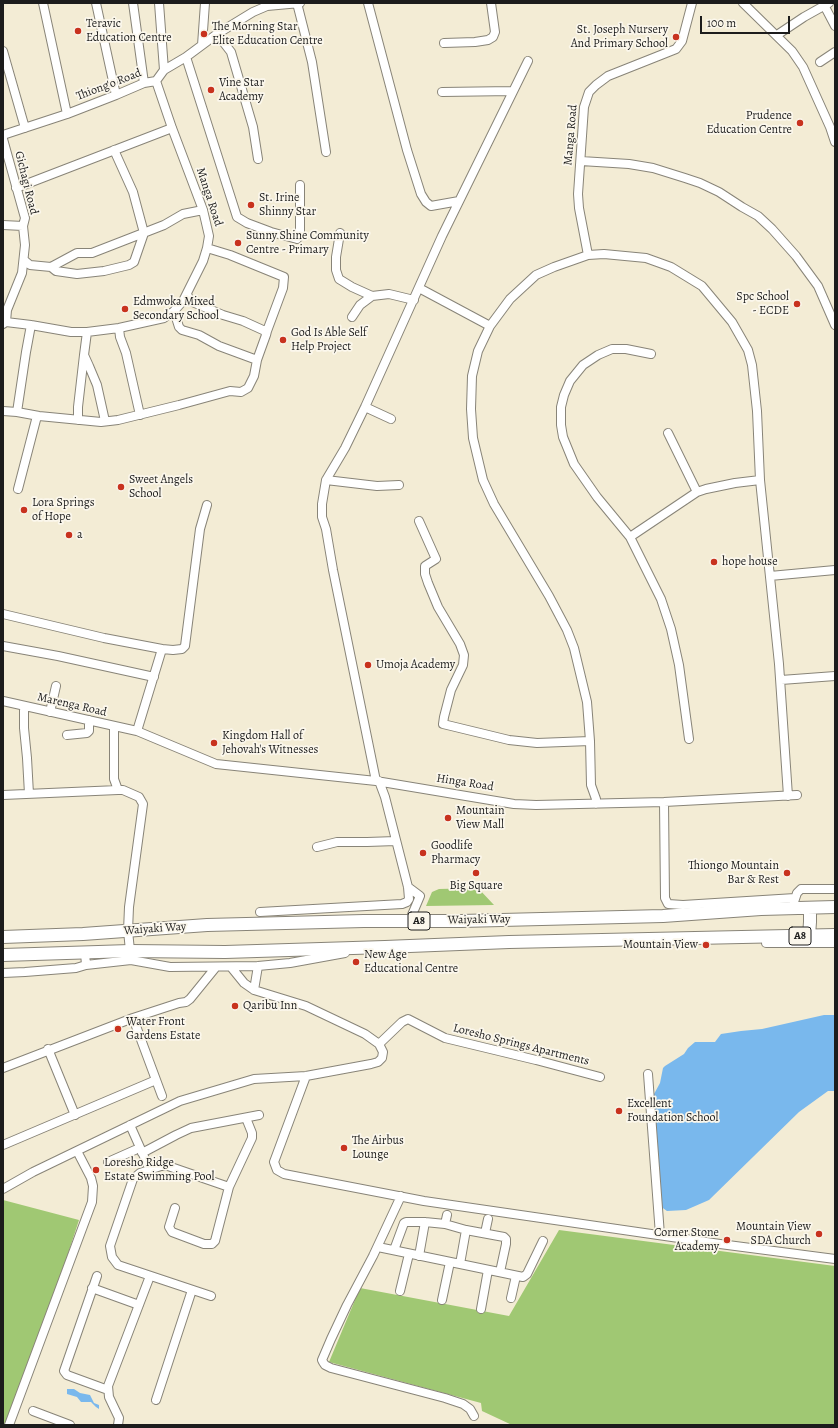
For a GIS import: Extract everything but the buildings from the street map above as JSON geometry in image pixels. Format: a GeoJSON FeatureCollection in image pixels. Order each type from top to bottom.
{"type":"FeatureCollection","features":[{"type":"Feature","properties":{"kind":"highway","name":"Waiyaki Way"},"geometry":{"type":"LineString","coordinates":[[3,937],[128,931],[207,925],[364,921],[409,922],[683,910],[794,903],[810,908],[835,908]]}},
{"type":"Feature","properties":{"kind":"highway"},"geometry":{"type":"LineString","coordinates":[[809,935],[810,908]]}},
{"type":"Feature","properties":{"kind":"highway","name":"Waiyaki Way"},"geometry":{"type":"LineString","coordinates":[[3,955],[85,953],[130,956],[509,942],[835,935]]}},
{"type":"Feature","properties":{"kind":"street"},"geometry":{"type":"LineString","coordinates":[[43,3],[67,114]]}},
{"type":"Feature","properties":{"kind":"street"},"geometry":{"type":"LineString","coordinates":[[96,3],[116,96]]}},
{"type":"Feature","properties":{"kind":"street"},"geometry":{"type":"LineString","coordinates":[[134,3],[144,83]]}},
{"type":"Feature","properties":{"kind":"street"},"geometry":{"type":"LineString","coordinates":[[159,3],[164,70]]}},
{"type":"Feature","properties":{"kind":"street"},"geometry":{"type":"LineString","coordinates":[[202,45],[204,3]]}},
{"type":"Feature","properties":{"kind":"street"},"geometry":{"type":"LineString","coordinates":[[297,3],[312,62],[326,152]]}},
{"type":"Feature","properties":{"kind":"street","name":"Thiong'o Road"},"geometry":{"type":"LineString","coordinates":[[3,135],[116,96],[144,83],[156,81],[164,70],[186,57],[217,34],[253,12],[268,6],[300,3]]}},
{"type":"Feature","properties":{"kind":"street"},"geometry":{"type":"LineString","coordinates":[[368,3],[407,150],[421,194],[426,202],[431,206],[459,201]]}},
{"type":"Feature","properties":{"kind":"street"},"geometry":{"type":"LineString","coordinates":[[444,43],[474,42],[488,40],[493,37],[495,32],[491,3]]}},
{"type":"Feature","properties":{"kind":"street","name":"Manga Road"},"geometry":{"type":"LineString","coordinates":[[588,255],[579,208],[578,194],[584,106],[590,92],[596,85],[608,76],[676,49],[682,41],[692,3]]}},
{"type":"Feature","properties":{"kind":"street"},"geometry":{"type":"LineString","coordinates":[[743,3],[777,35],[792,51],[803,67],[832,125],[835,142]]}},
{"type":"Feature","properties":{"kind":"street"},"geometry":{"type":"LineString","coordinates":[[777,35],[826,4],[835,26]]}},
{"type":"Feature","properties":{"kind":"street"},"geometry":{"type":"LineString","coordinates":[[217,34],[231,52],[253,127],[258,159]]}},
{"type":"Feature","properties":{"kind":"street"},"geometry":{"type":"LineString","coordinates":[[3,51],[25,128]]}},
{"type":"Feature","properties":{"kind":"street"},"geometry":{"type":"LineString","coordinates":[[820,62],[835,52]]}},
{"type":"Feature","properties":{"kind":"street"},"geometry":{"type":"LineString","coordinates":[[186,57],[237,217],[247,223],[297,239],[300,235],[300,185]]}},
{"type":"Feature","properties":{"kind":"street"},"geometry":{"type":"LineString","coordinates":[[409,922],[407,902],[409,899],[408,887],[385,797],[378,781],[333,570],[326,529],[322,517],[322,504],[326,480],[345,448],[365,407],[459,201],[528,61]]}},
{"type":"Feature","properties":{"kind":"street","name":"Manga Road"},"geometry":{"type":"LineString","coordinates":[[156,81],[203,210],[209,236],[203,261],[187,294],[174,312]]}},
{"type":"Feature","properties":{"kind":"street"},"geometry":{"type":"LineString","coordinates":[[442,92],[513,91]]}},
{"type":"Feature","properties":{"kind":"street"},"geometry":{"type":"LineString","coordinates":[[16,188],[172,128]]}},
{"type":"Feature","properties":{"kind":"street","name":"Gichagi Road"},"geometry":{"type":"LineString","coordinates":[[3,139],[25,218],[23,226],[25,245],[24,260],[18,286],[7,310],[4,323]]}},
{"type":"Feature","properties":{"kind":"street"},"geometry":{"type":"LineString","coordinates":[[24,260],[30,265],[51,267],[56,270],[77,274],[104,271],[134,262],[144,233],[132,192],[114,150]]}},
{"type":"Feature","properties":{"kind":"street"},"geometry":{"type":"LineString","coordinates":[[581,161],[629,164],[653,168],[685,178],[719,192],[758,216],[772,228],[796,256],[818,286],[835,324]]}},
{"type":"Feature","properties":{"kind":"street"},"geometry":{"type":"LineString","coordinates":[[51,267],[77,253],[92,252],[164,225],[183,214],[203,210]]}},
{"type":"Feature","properties":{"kind":"street"},"geometry":{"type":"LineString","coordinates":[[3,226],[23,226]]}},
{"type":"Feature","properties":{"kind":"street"},"geometry":{"type":"LineString","coordinates":[[340,233],[336,257],[336,270],[339,279],[372,296]]}},
{"type":"Feature","properties":{"kind":"street"},"geometry":{"type":"LineString","coordinates":[[3,411],[101,422],[140,415],[230,391],[241,392],[248,388],[254,376],[257,360],[283,288],[284,277],[230,255],[207,248]]}},
{"type":"Feature","properties":{"kind":"street"},"geometry":{"type":"LineString","coordinates":[[596,804],[596,799],[591,785],[587,702],[579,667],[567,630],[549,596],[494,504],[483,480],[473,438],[470,409],[472,376],[478,351],[490,326],[510,299],[536,275],[588,255],[604,254],[646,258],[671,267],[702,286],[732,322],[748,350],[752,366],[757,411],[760,480],[780,680],[788,796]]}},
{"type":"Feature","properties":{"kind":"street"},"geometry":{"type":"LineString","coordinates":[[419,288],[490,326]]}},
{"type":"Feature","properties":{"kind":"street"},"geometry":{"type":"LineString","coordinates":[[187,294],[190,300],[223,315],[262,329],[265,331],[266,336]]}},
{"type":"Feature","properties":{"kind":"street"},"geometry":{"type":"LineString","coordinates":[[352,317],[360,305],[372,296],[389,294],[414,300]]}},
{"type":"Feature","properties":{"kind":"street"},"geometry":{"type":"LineString","coordinates":[[4,323],[31,325],[71,332],[87,332],[119,328],[164,318],[174,312],[179,327],[182,330],[199,335],[219,346],[257,360]]}},
{"type":"Feature","properties":{"kind":"street"},"geometry":{"type":"LineString","coordinates":[[17,412],[31,325]]}},
{"type":"Feature","properties":{"kind":"street"},"geometry":{"type":"LineString","coordinates":[[119,328],[140,415]]}},
{"type":"Feature","properties":{"kind":"street"},"geometry":{"type":"LineString","coordinates":[[78,420],[78,407],[87,332]]}},
{"type":"Feature","properties":{"kind":"street"},"geometry":{"type":"LineString","coordinates":[[651,354],[626,349],[612,349],[598,355],[583,365],[570,381],[561,407],[561,425],[563,437],[574,464],[597,497],[630,537],[661,600],[671,629],[682,680],[689,738]]}},
{"type":"Feature","properties":{"kind":"street"},"geometry":{"type":"LineString","coordinates":[[84,355],[97,385],[105,421]]}},
{"type":"Feature","properties":{"kind":"street"},"geometry":{"type":"LineString","coordinates":[[365,407],[391,419]]}},
{"type":"Feature","properties":{"kind":"street"},"geometry":{"type":"LineString","coordinates":[[18,489],[37,416]]}},
{"type":"Feature","properties":{"kind":"street"},"geometry":{"type":"LineString","coordinates":[[668,433],[697,492]]}},
{"type":"Feature","properties":{"kind":"street"},"geometry":{"type":"LineString","coordinates":[[326,480],[378,486],[399,485]]}},
{"type":"Feature","properties":{"kind":"street"},"geometry":{"type":"LineString","coordinates":[[630,537],[697,492],[735,482],[760,480]]}},
{"type":"Feature","properties":{"kind":"street"},"geometry":{"type":"LineString","coordinates":[[3,614],[104,638],[173,650],[182,649],[185,646],[200,529],[207,504]]}},
{"type":"Feature","properties":{"kind":"street"},"geometry":{"type":"LineString","coordinates":[[419,521],[436,559],[425,566],[425,574],[428,583],[438,607],[460,644],[464,655],[463,665],[451,690],[443,724],[509,740],[536,742],[590,741]]}},
{"type":"Feature","properties":{"kind":"street"},"geometry":{"type":"LineString","coordinates":[[770,576],[835,570]]}},
{"type":"Feature","properties":{"kind":"street"},"geometry":{"type":"LineString","coordinates":[[3,646],[58,656],[154,677]]}},
{"type":"Feature","properties":{"kind":"street"},"geometry":{"type":"LineString","coordinates":[[137,732],[162,648]]}},
{"type":"Feature","properties":{"kind":"street"},"geometry":{"type":"LineString","coordinates":[[780,680],[835,676]]}},
{"type":"Feature","properties":{"kind":"street"},"geometry":{"type":"LineString","coordinates":[[50,712],[56,686]]}},
{"type":"Feature","properties":{"kind":"street","name":"Marenga Road"},"geometry":{"type":"LineString","coordinates":[[3,701],[137,732]]}},
{"type":"Feature","properties":{"kind":"street"},"geometry":{"type":"LineString","coordinates":[[24,706],[24,728],[29,794]]}},
{"type":"Feature","properties":{"kind":"street"},"geometry":{"type":"LineString","coordinates":[[67,735],[87,734],[89,731],[89,720]]}},
{"type":"Feature","properties":{"kind":"street"},"geometry":{"type":"LineString","coordinates":[[114,726],[114,779],[118,790]]}},
{"type":"Feature","properties":{"kind":"street","name":"Hinga Road"},"geometry":{"type":"LineString","coordinates":[[137,732],[216,764],[378,781],[514,804],[536,805],[664,802],[797,795]]}},
{"type":"Feature","properties":{"kind":"street"},"geometry":{"type":"LineString","coordinates":[[3,795],[123,790],[139,797],[142,801],[143,807],[129,907],[128,931],[130,956]]}},
{"type":"Feature","properties":{"kind":"street"},"geometry":{"type":"LineString","coordinates":[[664,802],[664,898],[668,904],[683,910]]}},
{"type":"Feature","properties":{"kind":"street"},"geometry":{"type":"LineString","coordinates":[[317,846],[337,842],[396,841]]}},
{"type":"Feature","properties":{"kind":"street"},"geometry":{"type":"LineString","coordinates":[[408,887],[420,896],[409,922]]}},
{"type":"Feature","properties":{"kind":"street"},"geometry":{"type":"LineString","coordinates":[[794,903],[797,893],[801,889],[835,889]]}},
{"type":"Feature","properties":{"kind":"street"},"geometry":{"type":"LineString","coordinates":[[260,912],[402,904],[407,902]]}},
{"type":"Feature","properties":{"kind":"street"},"geometry":{"type":"LineString","coordinates":[[766,943],[835,943]]}},
{"type":"Feature","properties":{"kind":"street"},"geometry":{"type":"LineString","coordinates":[[3,972],[73,969],[130,956],[165,966],[258,966],[290,963],[336,954],[385,947]]}},
{"type":"Feature","properties":{"kind":"street"},"geometry":{"type":"LineString","coordinates":[[85,953],[86,965]]}},
{"type":"Feature","properties":{"kind":"street"},"geometry":{"type":"LineString","coordinates":[[254,990],[258,966]]}},
{"type":"Feature","properties":{"kind":"street"},"geometry":{"type":"LineString","coordinates":[[3,1068],[48,1049],[133,1018],[186,1002],[216,967]]}},
{"type":"Feature","properties":{"kind":"street"},"geometry":{"type":"LineString","coordinates":[[3,1189],[180,1101],[254,1079],[306,1076],[371,1064],[378,1062],[382,1058],[383,1055],[380,1044],[364,1034],[306,1006],[254,990],[244,984],[231,967]]}},
{"type":"Feature","properties":{"kind":"street"},"geometry":{"type":"LineString","coordinates":[[133,1018],[162,1096]]}},
{"type":"Feature","properties":{"kind":"street","name":"Loresho Springs Apartments"},"geometry":{"type":"LineString","coordinates":[[380,1044],[402,1022],[408,1019],[445,1038],[600,1077]]}},
{"type":"Feature","properties":{"kind":"street"},"geometry":{"type":"LineString","coordinates":[[48,1049],[75,1114]]}},
{"type":"Feature","properties":{"kind":"street"},"geometry":{"type":"LineString","coordinates":[[648,1074],[660,1235]]}},
{"type":"Feature","properties":{"kind":"street"},"geometry":{"type":"LineString","coordinates":[[306,1076],[274,1162],[277,1170],[284,1174],[402,1196],[660,1235],[835,1259]]}},
{"type":"Feature","properties":{"kind":"street"},"geometry":{"type":"LineString","coordinates":[[3,1145],[156,1080]]}},
{"type":"Feature","properties":{"kind":"street"},"geometry":{"type":"LineString","coordinates":[[108,1162],[139,1152],[192,1128],[259,1115]]}},
{"type":"Feature","properties":{"kind":"street"},"geometry":{"type":"LineString","coordinates":[[175,1208],[169,1227],[172,1232],[204,1244],[212,1244],[215,1241],[229,1186],[252,1138],[252,1133],[246,1118]]}},
{"type":"Feature","properties":{"kind":"street"},"geometry":{"type":"LineString","coordinates":[[128,1126],[147,1171]]}},
{"type":"Feature","properties":{"kind":"street"},"geometry":{"type":"LineString","coordinates":[[9,1425],[92,1202],[93,1186],[91,1178],[77,1151]]}},
{"type":"Feature","properties":{"kind":"street"},"geometry":{"type":"LineString","coordinates":[[212,1296],[118,1265],[112,1257],[110,1250],[111,1242],[133,1179],[136,1175],[161,1166],[168,1166],[229,1186]]}},
{"type":"Feature","properties":{"kind":"street"},"geometry":{"type":"LineString","coordinates":[[402,1196],[378,1247],[347,1305],[322,1360],[325,1365],[330,1368],[463,1404],[470,1409],[474,1416]]}},
{"type":"Feature","properties":{"kind":"street"},"geometry":{"type":"LineString","coordinates":[[445,1224],[447,1215]]}},
{"type":"Feature","properties":{"kind":"street"},"geometry":{"type":"LineString","coordinates":[[485,1234],[488,1219]]}},
{"type":"Feature","properties":{"kind":"street"},"geometry":{"type":"LineString","coordinates":[[394,1250],[404,1223],[425,1222],[445,1224],[466,1230],[504,1237],[506,1239],[500,1272]]}},
{"type":"Feature","properties":{"kind":"street"},"geometry":{"type":"LineString","coordinates":[[419,1256],[425,1222]]}},
{"type":"Feature","properties":{"kind":"street"},"geometry":{"type":"LineString","coordinates":[[460,1264],[466,1230]]}},
{"type":"Feature","properties":{"kind":"street"},"geometry":{"type":"LineString","coordinates":[[378,1247],[523,1277],[526,1276],[543,1241]]}},
{"type":"Feature","properties":{"kind":"street"},"geometry":{"type":"LineString","coordinates":[[400,1291],[409,1254]]}},
{"type":"Feature","properties":{"kind":"street"},"geometry":{"type":"LineString","coordinates":[[442,1300],[450,1262]]}},
{"type":"Feature","properties":{"kind":"street"},"geometry":{"type":"LineString","coordinates":[[481,1309],[488,1270]]}},
{"type":"Feature","properties":{"kind":"street"},"geometry":{"type":"LineString","coordinates":[[97,1276],[64,1371],[67,1375],[108,1390]]}},
{"type":"Feature","properties":{"kind":"street"},"geometry":{"type":"LineString","coordinates":[[118,1425],[119,1418],[109,1397],[108,1390],[150,1276]]}},
{"type":"Feature","properties":{"kind":"street"},"geometry":{"type":"LineString","coordinates":[[511,1298],[516,1276]]}},
{"type":"Feature","properties":{"kind":"street"},"geometry":{"type":"LineString","coordinates":[[92,1288],[139,1305]]}},
{"type":"Feature","properties":{"kind":"street"},"geometry":{"type":"LineString","coordinates":[[156,1400],[192,1290]]}},
{"type":"Feature","properties":{"kind":"street"},"geometry":{"type":"LineString","coordinates":[[33,1411],[70,1425]]}},
{"type":"Feature","properties":{"kind":"green space"},"geometry":{"type":"Polygon","coordinates":[[[478,888],[494,905],[426,906],[432,892],[439,889],[478,888]]]}},
{"type":"Feature","properties":{"kind":"green space"},"geometry":{"type":"Polygon","coordinates":[[[3,1200],[79,1220],[12,1425],[3,1425],[3,1200]]]}},
{"type":"Feature","properties":{"kind":"green space"},"geometry":{"type":"Polygon","coordinates":[[[559,1230],[835,1266],[835,1425],[512,1425],[482,1411],[481,1403],[329,1362],[360,1288],[509,1316],[559,1230]]]}},
{"type":"Feature","properties":{"kind":"water"},"geometry":{"type":"Polygon","coordinates":[[[824,1015],[835,1015],[835,1091],[828,1091],[799,1112],[709,1200],[686,1210],[667,1211],[660,1206],[653,1124],[654,1094],[660,1083],[663,1068],[684,1054],[695,1042],[715,1042],[721,1034],[762,1029],[824,1015]]]}},
{"type":"Feature","properties":{"kind":"water"},"geometry":{"type":"Polygon","coordinates":[[[67,1389],[74,1389],[80,1393],[90,1395],[94,1403],[99,1405],[99,1409],[91,1402],[81,1402],[77,1397],[67,1394],[67,1389]]]}},
{"type":"Feature","properties":{"kind":"place","name":"Teravic Education Centre"},"geometry":{"type":"Point","coordinates":[78,31]}},
{"type":"Feature","properties":{"kind":"place","name":"The Morning Star Elite Education Centre"},"geometry":{"type":"Point","coordinates":[204,34]}},
{"type":"Feature","properties":{"kind":"place","name":"St. Joseph Nursery And Primary School"},"geometry":{"type":"Point","coordinates":[676,37]}},
{"type":"Feature","properties":{"kind":"place","name":"Vine Star Academy"},"geometry":{"type":"Point","coordinates":[211,90]}},
{"type":"Feature","properties":{"kind":"place","name":"Prudence Education Centre"},"geometry":{"type":"Point","coordinates":[800,123]}},
{"type":"Feature","properties":{"kind":"place","name":"St. Irine Shinny Star"},"geometry":{"type":"Point","coordinates":[251,205]}},
{"type":"Feature","properties":{"kind":"place","name":"Sunny Shine Community Centre - Primary"},"geometry":{"type":"Point","coordinates":[238,243]}},
{"type":"Feature","properties":{"kind":"place","name":"Spc School - ECDE"},"geometry":{"type":"Point","coordinates":[797,304]}},
{"type":"Feature","properties":{"kind":"place","name":"Edmwoka Mixed Secondary School"},"geometry":{"type":"Point","coordinates":[125,309]}},
{"type":"Feature","properties":{"kind":"place","name":"God Is Able Self Help Project"},"geometry":{"type":"Point","coordinates":[283,340]}},
{"type":"Feature","properties":{"kind":"place","name":"Sweet Angels School"},"geometry":{"type":"Point","coordinates":[121,487]}},
{"type":"Feature","properties":{"kind":"place","name":"Lora Springs of Hope"},"geometry":{"type":"Point","coordinates":[24,510]}},
{"type":"Feature","properties":{"kind":"place","name":"a"},"geometry":{"type":"Point","coordinates":[69,535]}},
{"type":"Feature","properties":{"kind":"place","name":"hope house"},"geometry":{"type":"Point","coordinates":[714,562]}},
{"type":"Feature","properties":{"kind":"place","name":"Umoja Academy"},"geometry":{"type":"Point","coordinates":[368,665]}},
{"type":"Feature","properties":{"kind":"place","name":"Kingdom Hall of Jehovah's Witnesses"},"geometry":{"type":"Point","coordinates":[214,743]}},
{"type":"Feature","properties":{"kind":"place","name":"Mountain View Mall"},"geometry":{"type":"Point","coordinates":[448,818]}},
{"type":"Feature","properties":{"kind":"place","name":"Goodlife Pharmacy"},"geometry":{"type":"Point","coordinates":[423,853]}},
{"type":"Feature","properties":{"kind":"place","name":"Big Square"},"geometry":{"type":"Point","coordinates":[476,873]}},
{"type":"Feature","properties":{"kind":"place","name":"Thiongo Mountain Bar & Rest"},"geometry":{"type":"Point","coordinates":[787,873]}},
{"type":"Feature","properties":{"kind":"place","name":"Mountain View"},"geometry":{"type":"Point","coordinates":[706,945]}},
{"type":"Feature","properties":{"kind":"place","name":"New Age Educational Centre"},"geometry":{"type":"Point","coordinates":[356,962]}},
{"type":"Feature","properties":{"kind":"place","name":"Qaribu Inn"},"geometry":{"type":"Point","coordinates":[235,1006]}},
{"type":"Feature","properties":{"kind":"place","name":"Water Front Gardens Estate"},"geometry":{"type":"Point","coordinates":[118,1029]}},
{"type":"Feature","properties":{"kind":"place","name":"Excellent Foundation School"},"geometry":{"type":"Point","coordinates":[619,1111]}},
{"type":"Feature","properties":{"kind":"place","name":"The Airbus Lounge"},"geometry":{"type":"Point","coordinates":[344,1148]}},
{"type":"Feature","properties":{"kind":"place","name":"Loresho Ridge Estate Swimming Pool"},"geometry":{"type":"Point","coordinates":[96,1170]}},
{"type":"Feature","properties":{"kind":"place","name":"Mountain View SDA Church"},"geometry":{"type":"Point","coordinates":[819,1234]}},
{"type":"Feature","properties":{"kind":"place","name":"Corner Stone Academy"},"geometry":{"type":"Point","coordinates":[727,1240]}}]}
